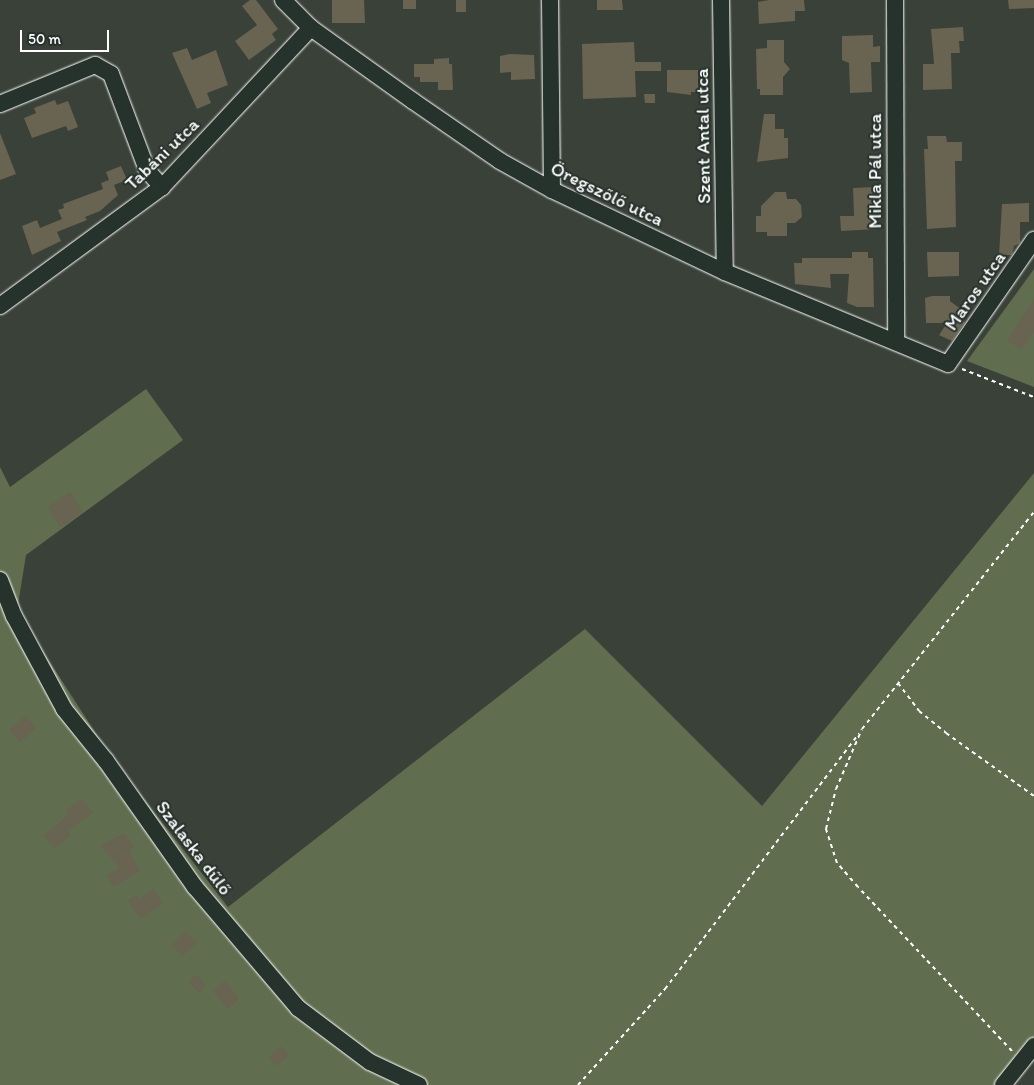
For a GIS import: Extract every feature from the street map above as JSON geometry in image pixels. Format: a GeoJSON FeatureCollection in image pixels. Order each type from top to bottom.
{"type":"FeatureCollection","features":[{"type":"Feature","properties":{"kind":"street","name":"Öregszőlő utca"},"geometry":{"type":"LineString","coordinates":[[283,0],[311,28],[500,161],[552,190],[725,272],[948,364]]}},
{"type":"Feature","properties":{"kind":"street"},"geometry":{"type":"LineString","coordinates":[[550,0],[552,190]]}},
{"type":"Feature","properties":{"kind":"street","name":"Szent Antal utca"},"geometry":{"type":"LineString","coordinates":[[721,0],[725,272]]}},
{"type":"Feature","properties":{"kind":"street","name":"Mikla Pál utca"},"geometry":{"type":"LineString","coordinates":[[895,0],[896,342]]}},
{"type":"Feature","properties":{"kind":"street","name":"Tabáni utca"},"geometry":{"type":"LineString","coordinates":[[0,306],[162,187],[311,28]]}},
{"type":"Feature","properties":{"kind":"street"},"geometry":{"type":"LineString","coordinates":[[0,104],[95,65],[110,74],[147,170],[162,187]]}},
{"type":"Feature","properties":{"kind":"street","name":"Maros utca"},"geometry":{"type":"LineString","coordinates":[[948,364],[1034,240]]}},
{"type":"Feature","properties":{"kind":"street","name":"Szalaska dűlő"},"geometry":{"type":"LineString","coordinates":[[0,580],[14,616],[64,709],[106,761],[195,887],[298,1008],[370,1062],[419,1085]]}},
{"type":"Feature","properties":{"kind":"street"},"geometry":{"type":"LineString","coordinates":[[1004,1085],[1034,1046]]}},
{"type":"Feature","properties":{"kind":"path"},"geometry":{"type":"LineString","coordinates":[[948,364],[1034,397]]}},
{"type":"Feature","properties":{"kind":"path"},"geometry":{"type":"LineString","coordinates":[[578,1085],[665,989],[862,729],[1034,512]]}},
{"type":"Feature","properties":{"kind":"path"},"geometry":{"type":"LineString","coordinates":[[898,683],[919,711],[946,733],[1034,796]]}},
{"type":"Feature","properties":{"kind":"path"},"geometry":{"type":"LineString","coordinates":[[862,729],[836,789],[826,829],[837,863],[1004,1039],[1014,1054],[1015,1070]]}},
{"type":"Feature","properties":{"kind":"green space"},"geometry":{"type":"Polygon","coordinates":[[[1034,269],[1034,387],[967,361],[1034,269]]]}},
{"type":"Feature","properties":{"kind":"green space"},"geometry":{"type":"Polygon","coordinates":[[[146,389],[183,440],[26,555],[17,611],[111,757],[228,907],[585,629],[762,806],[1034,473],[1034,1041],[1002,1085],[0,1085],[0,467],[10,487],[146,389]]]}},
{"type":"Feature","properties":{"kind":"building"},"geometry":{"type":"Polygon","coordinates":[[[250,0],[256,0],[278,29],[272,34],[276,40],[249,60],[235,41],[257,25],[242,6],[250,0]]]}},
{"type":"Feature","properties":{"kind":"building"},"geometry":{"type":"Polygon","coordinates":[[[332,0],[364,0],[365,23],[332,23],[332,0]]]}},
{"type":"Feature","properties":{"kind":"building"},"geometry":{"type":"Polygon","coordinates":[[[403,0],[416,0],[416,9],[403,9],[403,0]]]}},
{"type":"Feature","properties":{"kind":"building"},"geometry":{"type":"Polygon","coordinates":[[[456,0],[466,0],[466,12],[456,12],[456,0]]]}},
{"type":"Feature","properties":{"kind":"building"},"geometry":{"type":"Polygon","coordinates":[[[597,0],[622,0],[623,10],[597,10],[597,0]]]}},
{"type":"Feature","properties":{"kind":"building"},"geometry":{"type":"Polygon","coordinates":[[[769,0],[804,0],[805,11],[795,11],[795,21],[759,24],[758,2],[769,0]]]}},
{"type":"Feature","properties":{"kind":"building"},"geometry":{"type":"Polygon","coordinates":[[[1008,0],[1034,0],[1034,8],[1009,9],[1008,0]]]}},
{"type":"Feature","properties":{"kind":"building"},"geometry":{"type":"Polygon","coordinates":[[[963,27],[964,41],[959,41],[960,53],[951,53],[952,89],[923,90],[923,64],[934,64],[931,29],[963,27]]]}},
{"type":"Feature","properties":{"kind":"building"},"geometry":{"type":"Polygon","coordinates":[[[873,35],[873,47],[880,46],[880,62],[871,62],[872,92],[850,93],[849,63],[842,60],[842,36],[873,35]]]}},
{"type":"Feature","properties":{"kind":"building"},"geometry":{"type":"Polygon","coordinates":[[[767,40],[784,40],[784,62],[790,69],[783,77],[783,95],[760,95],[760,89],[757,89],[756,49],[767,48],[767,40]]]}},
{"type":"Feature","properties":{"kind":"building"},"geometry":{"type":"Polygon","coordinates":[[[634,42],[635,62],[661,62],[661,71],[635,71],[636,97],[583,99],[582,44],[634,42]]]}},
{"type":"Feature","properties":{"kind":"building"},"geometry":{"type":"Polygon","coordinates":[[[187,48],[192,60],[216,50],[228,85],[207,93],[211,103],[197,109],[172,53],[187,48]]]}},
{"type":"Feature","properties":{"kind":"building"},"geometry":{"type":"Polygon","coordinates":[[[510,54],[534,55],[535,79],[511,80],[511,72],[500,73],[500,56],[510,54]]]}},
{"type":"Feature","properties":{"kind":"building"},"geometry":{"type":"Polygon","coordinates":[[[449,58],[449,64],[452,64],[453,90],[438,90],[438,82],[420,82],[420,77],[414,77],[414,64],[434,64],[434,59],[449,58]]]}},
{"type":"Feature","properties":{"kind":"building"},"geometry":{"type":"Polygon","coordinates":[[[667,70],[698,70],[698,92],[691,92],[691,95],[667,92],[667,70]]]}},
{"type":"Feature","properties":{"kind":"building"},"geometry":{"type":"Polygon","coordinates":[[[644,94],[655,94],[655,103],[645,103],[644,94]]]}},
{"type":"Feature","properties":{"kind":"building"},"geometry":{"type":"Polygon","coordinates":[[[55,100],[57,105],[68,101],[78,127],[68,131],[66,126],[32,138],[24,118],[36,113],[34,108],[55,100]]]}},
{"type":"Feature","properties":{"kind":"building"},"geometry":{"type":"Polygon","coordinates":[[[764,114],[775,114],[775,129],[784,129],[784,138],[788,138],[788,158],[757,162],[764,114]]]}},
{"type":"Feature","properties":{"kind":"building"},"geometry":{"type":"Polygon","coordinates":[[[0,133],[16,174],[0,180],[0,133]]]}},
{"type":"Feature","properties":{"kind":"building"},"geometry":{"type":"Polygon","coordinates":[[[927,136],[946,136],[947,142],[962,142],[962,161],[955,161],[956,227],[927,229],[924,149],[928,149],[927,136]]]}},
{"type":"Feature","properties":{"kind":"building"},"geometry":{"type":"Polygon","coordinates":[[[121,166],[127,180],[114,185],[118,195],[100,211],[85,217],[87,220],[57,232],[61,241],[32,255],[22,226],[37,220],[40,228],[62,219],[58,210],[64,208],[63,204],[103,189],[101,183],[109,180],[106,172],[121,166]]]}},
{"type":"Feature","properties":{"kind":"building"},"geometry":{"type":"Polygon","coordinates":[[[875,187],[876,204],[879,203],[877,229],[841,231],[840,216],[854,216],[853,188],[875,187]]]}},
{"type":"Feature","properties":{"kind":"building"},"geometry":{"type":"Polygon","coordinates":[[[775,192],[786,192],[787,199],[796,199],[801,205],[802,217],[795,223],[787,223],[787,236],[767,236],[767,232],[756,232],[756,216],[761,216],[761,206],[775,192]]]}},
{"type":"Feature","properties":{"kind":"building"},"geometry":{"type":"Polygon","coordinates":[[[1029,203],[1029,222],[1020,222],[1020,243],[1014,246],[1012,255],[999,255],[1002,204],[1029,203]]]}},
{"type":"Feature","properties":{"kind":"building"},"geometry":{"type":"Polygon","coordinates":[[[852,252],[868,252],[868,258],[873,258],[874,307],[857,307],[847,303],[849,274],[830,274],[831,288],[795,284],[794,263],[802,263],[802,258],[852,258],[852,252]]]}},
{"type":"Feature","properties":{"kind":"building"},"geometry":{"type":"Polygon","coordinates":[[[927,252],[959,252],[959,276],[928,277],[927,252]]]}},
{"type":"Feature","properties":{"kind":"building"},"geometry":{"type":"Polygon","coordinates":[[[950,296],[950,301],[966,313],[961,320],[965,322],[952,341],[939,335],[947,323],[926,323],[925,298],[950,296]]]}},
{"type":"Feature","properties":{"kind":"building"},"geometry":{"type":"Polygon","coordinates":[[[1034,299],[1034,332],[1022,350],[1007,340],[1034,299]]]}},
{"type":"Feature","properties":{"kind":"building"},"geometry":{"type":"Polygon","coordinates":[[[70,492],[83,512],[60,527],[48,507],[70,492]]]}},
{"type":"Feature","properties":{"kind":"building"},"geometry":{"type":"Polygon","coordinates":[[[26,716],[36,728],[20,742],[9,730],[26,716]]]}},
{"type":"Feature","properties":{"kind":"building"},"geometry":{"type":"Polygon","coordinates":[[[82,799],[93,813],[67,831],[71,835],[55,848],[44,836],[69,814],[66,810],[82,799]]]}},
{"type":"Feature","properties":{"kind":"building"},"geometry":{"type":"Polygon","coordinates":[[[124,833],[134,846],[129,851],[140,871],[113,887],[107,875],[120,868],[101,846],[124,833]]]}},
{"type":"Feature","properties":{"kind":"building"},"geometry":{"type":"Polygon","coordinates":[[[153,889],[163,903],[141,919],[128,901],[136,895],[139,899],[153,889]]]}},
{"type":"Feature","properties":{"kind":"building"},"geometry":{"type":"Polygon","coordinates":[[[186,931],[197,944],[182,956],[171,944],[186,931]]]}},
{"type":"Feature","properties":{"kind":"building"},"geometry":{"type":"Polygon","coordinates":[[[197,975],[206,986],[199,993],[189,981],[197,975]]]}},
{"type":"Feature","properties":{"kind":"building"},"geometry":{"type":"Polygon","coordinates":[[[225,981],[239,999],[228,1009],[213,991],[225,981]]]}},
{"type":"Feature","properties":{"kind":"building"},"geometry":{"type":"Polygon","coordinates":[[[281,1046],[289,1055],[277,1066],[269,1057],[281,1046]]]}}]}
